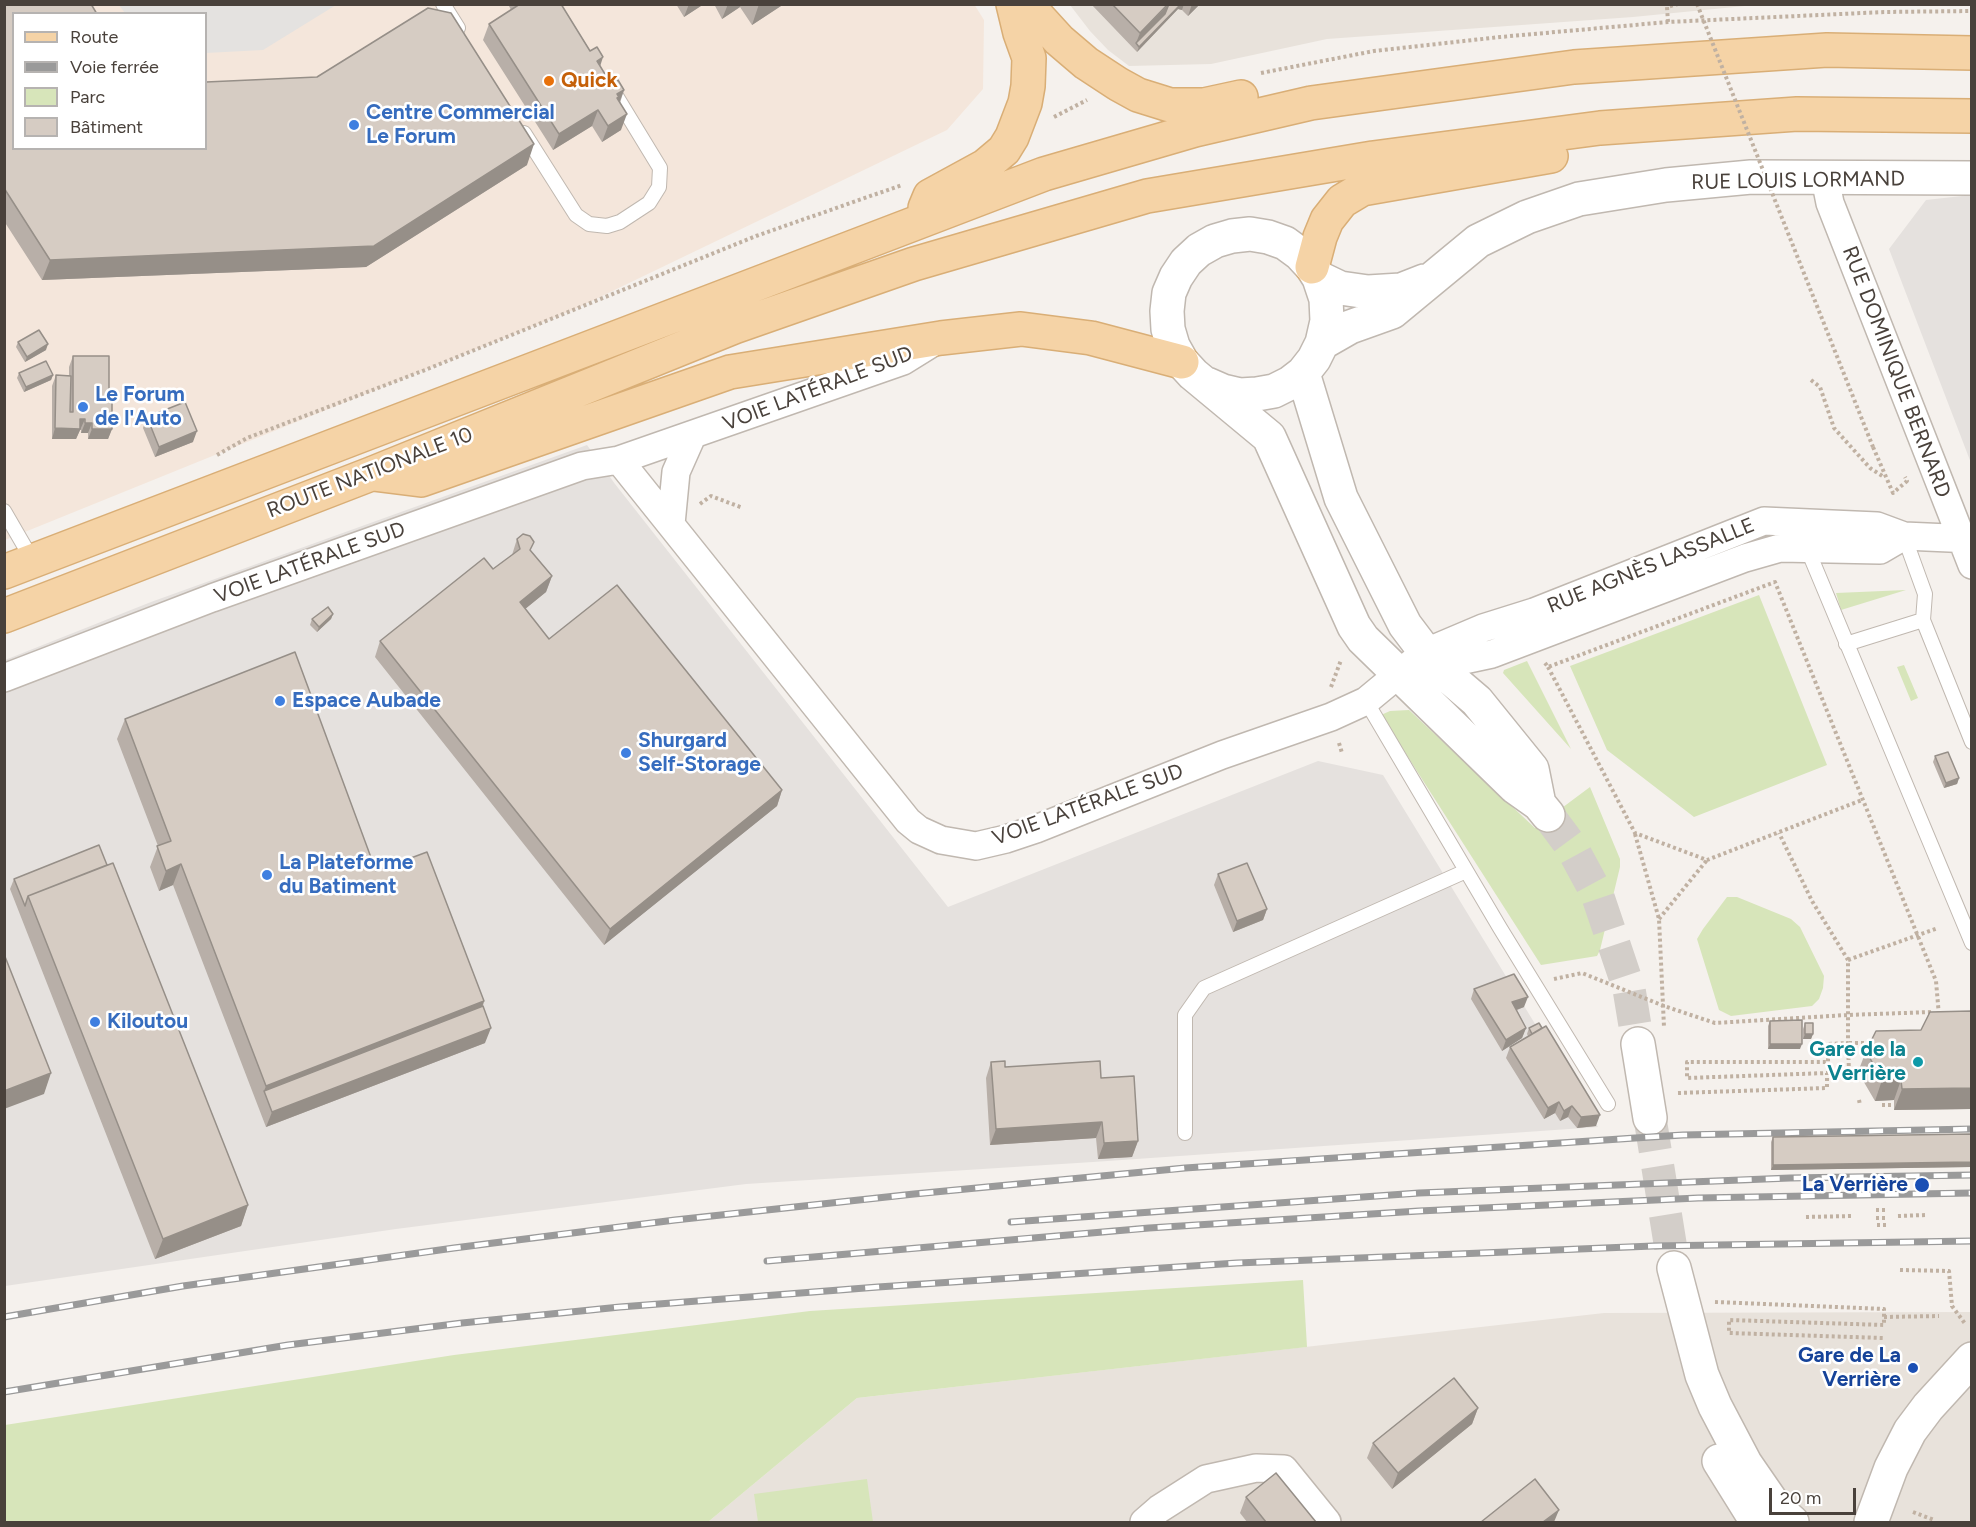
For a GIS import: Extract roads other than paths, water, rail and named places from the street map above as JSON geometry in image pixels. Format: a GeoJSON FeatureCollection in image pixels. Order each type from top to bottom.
{"type":"FeatureCollection","features":[{"type":"Feature","properties":{"kind":"main road"},"geometry":{"type":"LineString","coordinates":[[1015,4],[1038,17],[1059,40],[1086,63],[1118,84],[1138,95],[1170,105],[1204,105],[1342,76],[1572,46],[1616,64]]}},
{"type":"Feature","properties":{"kind":"main road"},"geometry":{"type":"LineString","coordinates":[[918,222],[930,196],[985,166],[1004,150],[1012,137],[1025,103],[1029,58],[1020,33],[1015,4]]}},
{"type":"Feature","properties":{"kind":"main road"},"geometry":{"type":"LineString","coordinates":[[19,566],[1044,174],[1195,129],[1311,103],[1574,67],[1827,50],[1971,53]]}},
{"type":"Feature","properties":{"kind":"main road","name":"ROUTE NATIONALE 10"},"geometry":{"type":"LineString","coordinates":[[4,616],[371,474],[734,327],[914,264],[1147,196],[1373,158],[1600,128],[1797,114],[1971,117]]}},
{"type":"Feature","properties":{"kind":"main road"},"geometry":{"type":"LineString","coordinates":[[1315,272],[1320,237],[1327,220],[1342,201],[1362,189],[1571,152],[1600,128]]}},
{"type":"Feature","properties":{"kind":"main road"},"geometry":{"type":"LineString","coordinates":[[371,474],[421,480],[730,372],[941,338],[1021,330],[1091,338],[1182,362]]}},
{"type":"Feature","properties":{"kind":"street","name":"RUE LOUIS LORMAND"},"geometry":{"type":"LineString","coordinates":[[1322,344],[1350,327],[1392,312],[1478,241],[1527,217],[1579,200],[1677,184],[1751,177],[1971,178]]}},
{"type":"Feature","properties":{"kind":"street","name":"RUE DOMINIQUE BERNARD"},"geometry":{"type":"LineString","coordinates":[[1825,178],[1830,203],[1966,539],[1971,565]]}},
{"type":"Feature","properties":{"kind":"street"},"geometry":{"type":"LineString","coordinates":[[1207,384],[1222,391],[1240,395],[1274,391],[1303,373],[1314,359],[1322,344],[1327,321],[1326,299],[1315,272],[1300,254],[1284,243],[1250,234],[1232,236],[1215,241],[1199,250],[1186,262],[1169,293],[1168,329],[1173,346],[1182,362],[1193,374],[1269,437],[1326,516],[1381,628],[1418,664]]}},
{"type":"Feature","properties":{"kind":"street","name":"RUE LOUIS LORMAND"},"geometry":{"type":"LineString","coordinates":[[1315,272],[1340,288],[1368,292],[1401,290],[1431,278]]}},
{"type":"Feature","properties":{"kind":"street","name":"VOIE LATÉRALE SUD"},"geometry":{"type":"LineString","coordinates":[[4,678],[212,598],[582,466],[619,460],[903,361],[941,338]]}},
{"type":"Feature","properties":{"kind":"street"},"geometry":{"type":"LineString","coordinates":[[1303,373],[1341,498],[1405,625],[1418,664]]}},
{"type":"Feature","properties":{"kind":"street"},"geometry":{"type":"LineString","coordinates":[[671,524],[676,472],[692,436]]}},
{"type":"Feature","properties":{"kind":"street"},"geometry":{"type":"LineString","coordinates":[[1269,437],[1354,626],[1363,639],[1418,664],[1478,701],[1532,769],[1544,810]]}},
{"type":"Feature","properties":{"kind":"street","name":"VOIE LATÉRALE SUD"},"geometry":{"type":"LineString","coordinates":[[619,460],[908,820],[919,830],[940,840],[976,846],[1016,836],[1222,755],[1331,717],[1366,701],[1418,664]]}},
{"type":"Feature","properties":{"kind":"street","name":"RUE AGNÈS LASSALLE"},"geometry":{"type":"LineString","coordinates":[[1418,664],[1483,628],[1534,612],[1764,521],[1877,526],[1904,536],[1966,539]]}},
{"type":"Feature","properties":{"kind":"street","name":"RUE AGNÈS LASSALLE"},"geometry":{"type":"LineString","coordinates":[[1418,664],[1492,654],[1745,558],[1780,549],[1880,550],[1904,536]]}},
{"type":"Feature","properties":{"kind":"street"},"geometry":{"type":"LineString","coordinates":[[1650,1118],[1651,1036]]}},
{"type":"Feature","properties":{"kind":"street"},"geometry":{"type":"LineString","coordinates":[[1757,1522],[1724,1471],[1696,1408],[1677,1333],[1674,1311],[1674,1268],[1699,1365],[1715,1406],[1745,1463],[1776,1508],[1792,1522]]}},
{"type":"Feature","properties":{"kind":"street"},"geometry":{"type":"LineString","coordinates":[[1871,1522],[1891,1468],[1910,1431],[1971,1359]]}},
{"type":"Feature","properties":{"kind":"street"},"geometry":{"type":"LineString","coordinates":[[1144,1522],[1159,1509],[1206,1479],[1256,1468],[1284,1469],[1327,1522]]}},
{"type":"Feature","properties":{"kind":"lane"},"geometry":{"type":"LineString","coordinates":[[443,4],[468,45]]}},
{"type":"Feature","properties":{"kind":"lane"},"geometry":{"type":"LineString","coordinates":[[519,125],[576,215],[589,224],[607,226],[630,216],[649,203],[659,187],[660,168],[601,72]]}},
{"type":"Feature","properties":{"kind":"lane"},"geometry":{"type":"LineString","coordinates":[[4,511],[19,566]]}},
{"type":"Feature","properties":{"kind":"lane"},"geometry":{"type":"LineString","coordinates":[[1904,536],[1924,594],[1923,620],[1971,742]]}},
{"type":"Feature","properties":{"kind":"lane"},"geometry":{"type":"LineString","coordinates":[[1807,548],[1971,943]]}},
{"type":"Feature","properties":{"kind":"lane"},"geometry":{"type":"LineString","coordinates":[[1846,645],[1923,620]]}},
{"type":"Feature","properties":{"kind":"lane"},"geometry":{"type":"LineString","coordinates":[[1366,701],[1608,1104]]}},
{"type":"Feature","properties":{"kind":"lane"},"geometry":{"type":"LineString","coordinates":[[1185,1132],[1185,1015],[1204,988],[1466,871]]}},
{"type":"Feature","properties":{"kind":"tunnel"},"geometry":{"type":"LineString","coordinates":[[1548,815],[1571,846],[1597,894],[1629,989],[1638,1044]]}},
{"type":"Feature","properties":{"kind":"tunnel"},"geometry":{"type":"LineString","coordinates":[[1650,1118],[1674,1268]]}},
{"type":"Feature","properties":{"kind":"railway"},"geometry":{"type":"LineString","coordinates":[[4,1317],[183,1286],[675,1220],[1185,1168],[1683,1135],[1972,1129]]}},
{"type":"Feature","properties":{"kind":"railway"},"geometry":{"type":"LineString","coordinates":[[1011,1222],[1419,1193],[1790,1178],[1972,1175]]}},
{"type":"Feature","properties":{"kind":"railway"},"geometry":{"type":"LineString","coordinates":[[767,1261],[1149,1228],[1419,1211],[1698,1198],[1972,1193]]}},
{"type":"Feature","properties":{"kind":"railway"},"geometry":{"type":"LineString","coordinates":[[4,1392],[288,1345],[462,1323],[620,1307],[878,1287],[1237,1263],[1653,1246],[1972,1241]]}},
{"type":"Feature","properties":{"kind":"place","name":"Quick"},"geometry":{"type":"Point","coordinates":[549,81]}},
{"type":"Feature","properties":{"kind":"place","name":"Centre Commercial Le Forum"},"geometry":{"type":"Point","coordinates":[354,125]}},
{"type":"Feature","properties":{"kind":"place","name":"Le Forum de l'Auto"},"geometry":{"type":"Point","coordinates":[83,407]}},
{"type":"Feature","properties":{"kind":"place","name":"Espace Aubade"},"geometry":{"type":"Point","coordinates":[280,701]}},
{"type":"Feature","properties":{"kind":"place","name":"Shurgard Self-Storage"},"geometry":{"type":"Point","coordinates":[626,753]}},
{"type":"Feature","properties":{"kind":"place","name":"La Plateforme du Batiment"},"geometry":{"type":"Point","coordinates":[267,875]}},
{"type":"Feature","properties":{"kind":"place","name":"Kiloutou"},"geometry":{"type":"Point","coordinates":[95,1022]}},
{"type":"Feature","properties":{"kind":"place","name":"Gare de la Verrière"},"geometry":{"type":"Point","coordinates":[1918,1062]}},
{"type":"Feature","properties":{"kind":"place","name":"La Verrière"},"geometry":{"type":"Point","coordinates":[1922,1185]}},
{"type":"Feature","properties":{"kind":"place","name":"Gare de La Verrière"},"geometry":{"type":"Point","coordinates":[1913,1368]}}]}
